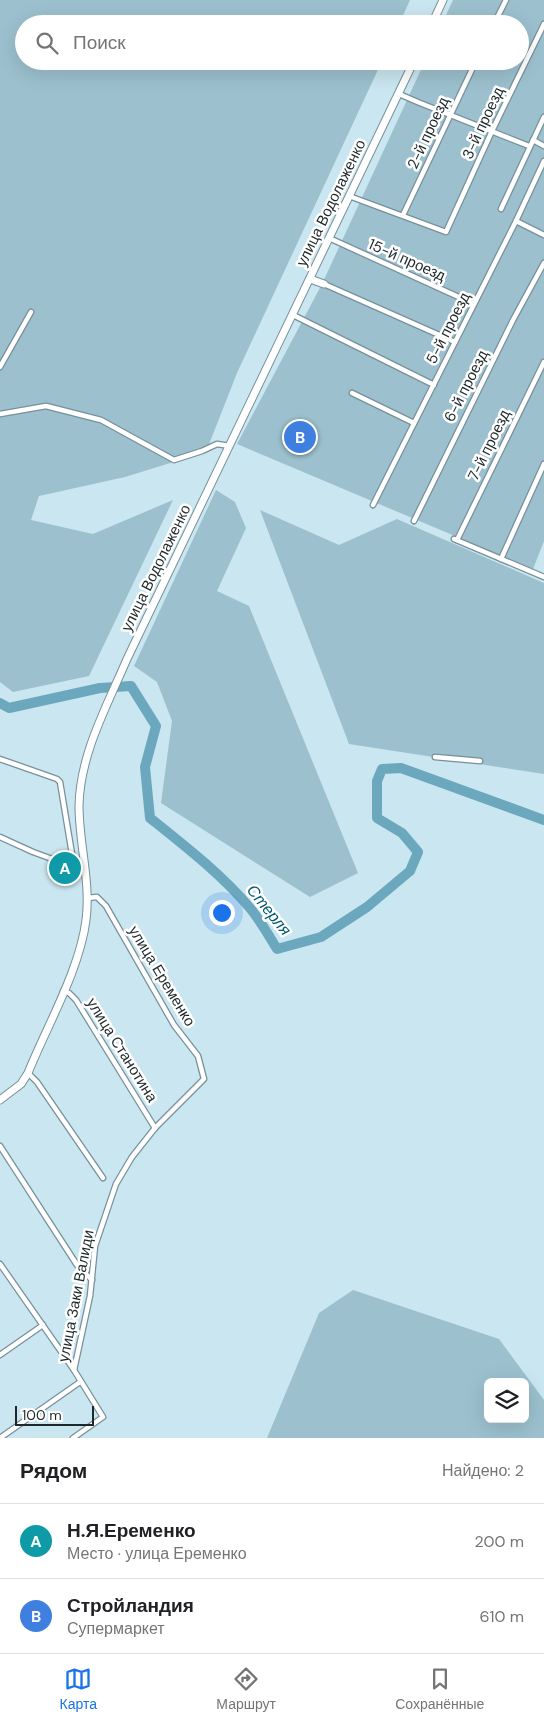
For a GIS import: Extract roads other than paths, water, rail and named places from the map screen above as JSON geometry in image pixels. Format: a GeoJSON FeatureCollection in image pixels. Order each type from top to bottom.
{"type":"FeatureCollection","features":[{"type":"Feature","properties":{"kind":"main road"},"geometry":{"type":"LineString","coordinates":[[436,15],[443,0]]}},
{"type":"Feature","properties":{"kind":"main road","name":"улица Водолаженко"},"geometry":{"type":"LineString","coordinates":[[0,1100],[21,1084],[28,1073],[76,962],[84,933],[87,898],[79,808],[81,785],[87,756],[104,712],[410,70]]}},
{"type":"Feature","properties":{"kind":"main road"},"geometry":{"type":"LineString","coordinates":[[310,279],[324,284]]}},
{"type":"Feature","properties":{"kind":"street"},"geometry":{"type":"LineString","coordinates":[[498,15],[506,0]]}},
{"type":"Feature","properties":{"kind":"street","name":"3-й проезд"},"geometry":{"type":"LineString","coordinates":[[529,55],[544,24]]}},
{"type":"Feature","properties":{"kind":"street","name":"2-й проезд"},"geometry":{"type":"LineString","coordinates":[[402,215],[472,70]]}},
{"type":"Feature","properties":{"kind":"street","name":"3-й проезд"},"geometry":{"type":"LineString","coordinates":[[402,215],[446,232],[522,70]]}},
{"type":"Feature","properties":{"kind":"street"},"geometry":{"type":"LineString","coordinates":[[399,94],[529,146]]}},
{"type":"Feature","properties":{"kind":"street"},"geometry":{"type":"LineString","coordinates":[[501,209],[544,117]]}},
{"type":"Feature","properties":{"kind":"street"},"geometry":{"type":"LineString","coordinates":[[533,140],[544,146]]}},
{"type":"Feature","properties":{"kind":"street","name":"5-й проезд"},"geometry":{"type":"LineString","coordinates":[[373,505],[544,162]]}},
{"type":"Feature","properties":{"kind":"street"},"geometry":{"type":"LineString","coordinates":[[350,196],[402,215]]}},
{"type":"Feature","properties":{"kind":"street"},"geometry":{"type":"LineString","coordinates":[[516,221],[544,235]]}},
{"type":"Feature","properties":{"kind":"street","name":"15-й проезд"},"geometry":{"type":"LineString","coordinates":[[329,238],[474,304]]}},
{"type":"Feature","properties":{"kind":"street","name":"6-й проезд"},"geometry":{"type":"LineString","coordinates":[[414,521],[513,320],[544,263]]}},
{"type":"Feature","properties":{"kind":"street"},"geometry":{"type":"LineString","coordinates":[[324,284],[455,342]]}},
{"type":"Feature","properties":{"kind":"street"},"geometry":{"type":"LineString","coordinates":[[0,367],[31,312]]}},
{"type":"Feature","properties":{"kind":"street"},"geometry":{"type":"LineString","coordinates":[[292,315],[434,385]]}},
{"type":"Feature","properties":{"kind":"street","name":"7-й проезд"},"geometry":{"type":"LineString","coordinates":[[501,559],[456,539],[544,362]]}},
{"type":"Feature","properties":{"kind":"street"},"geometry":{"type":"LineString","coordinates":[[352,393],[414,423]]}},
{"type":"Feature","properties":{"kind":"street"},"geometry":{"type":"LineString","coordinates":[[0,414],[46,406],[100,420],[174,460],[217,444],[230,446]]}},
{"type":"Feature","properties":{"kind":"street"},"geometry":{"type":"LineString","coordinates":[[544,464],[501,559],[544,578]]}},
{"type":"Feature","properties":{"kind":"street"},"geometry":{"type":"LineString","coordinates":[[435,757],[480,761]]}},
{"type":"Feature","properties":{"kind":"street"},"geometry":{"type":"LineString","coordinates":[[0,759],[57,779],[60,782],[74,866]]}},
{"type":"Feature","properties":{"kind":"street"},"geometry":{"type":"LineString","coordinates":[[0,837],[33,852],[85,871]]}},
{"type":"Feature","properties":{"kind":"street","name":"улица Еременко"},"geometry":{"type":"LineString","coordinates":[[87,898],[96,896],[106,906],[174,1025],[198,1056],[204,1079]]}},
{"type":"Feature","properties":{"kind":"street","name":"улица Станотина"},"geometry":{"type":"LineString","coordinates":[[63,991],[69,993],[76,1000],[155,1128]]}},
{"type":"Feature","properties":{"kind":"street"},"geometry":{"type":"LineString","coordinates":[[28,1073],[103,1178]]}},
{"type":"Feature","properties":{"kind":"street","name":"улица Заки Валиди"},"geometry":{"type":"LineString","coordinates":[[73,1438],[103,1417],[74,1370],[92,1280],[95,1246],[116,1184],[132,1157],[155,1128],[204,1079]]}},
{"type":"Feature","properties":{"kind":"street"},"geometry":{"type":"LineString","coordinates":[[0,1146],[77,1265],[92,1280]]}},
{"type":"Feature","properties":{"kind":"street"},"geometry":{"type":"LineString","coordinates":[[0,1264],[2,1272],[43,1325],[74,1370]]}},
{"type":"Feature","properties":{"kind":"street"},"geometry":{"type":"LineString","coordinates":[[0,1355],[43,1325]]}},
{"type":"Feature","properties":{"kind":"street"},"geometry":{"type":"LineString","coordinates":[[0,1438],[80,1382]]}},
{"type":"Feature","properties":{"kind":"waterway","name":"Стерля"},"geometry":{"type":"LineString","coordinates":[[0,703],[9,708],[100,688],[131,686],[156,726],[145,767],[150,818],[202,861],[239,896],[250,908],[277,949],[321,937],[367,907],[410,871],[418,852],[402,833],[377,818],[377,781],[382,769],[401,768],[544,820]]}},
{"type":"Feature","properties":{"kind":"place","name":"Стройландия"},"geometry":{"type":"Point","coordinates":[300,437]}},
{"type":"Feature","properties":{"kind":"place","name":"Н.Я.Еременко"},"geometry":{"type":"Point","coordinates":[65,868]}}]}
